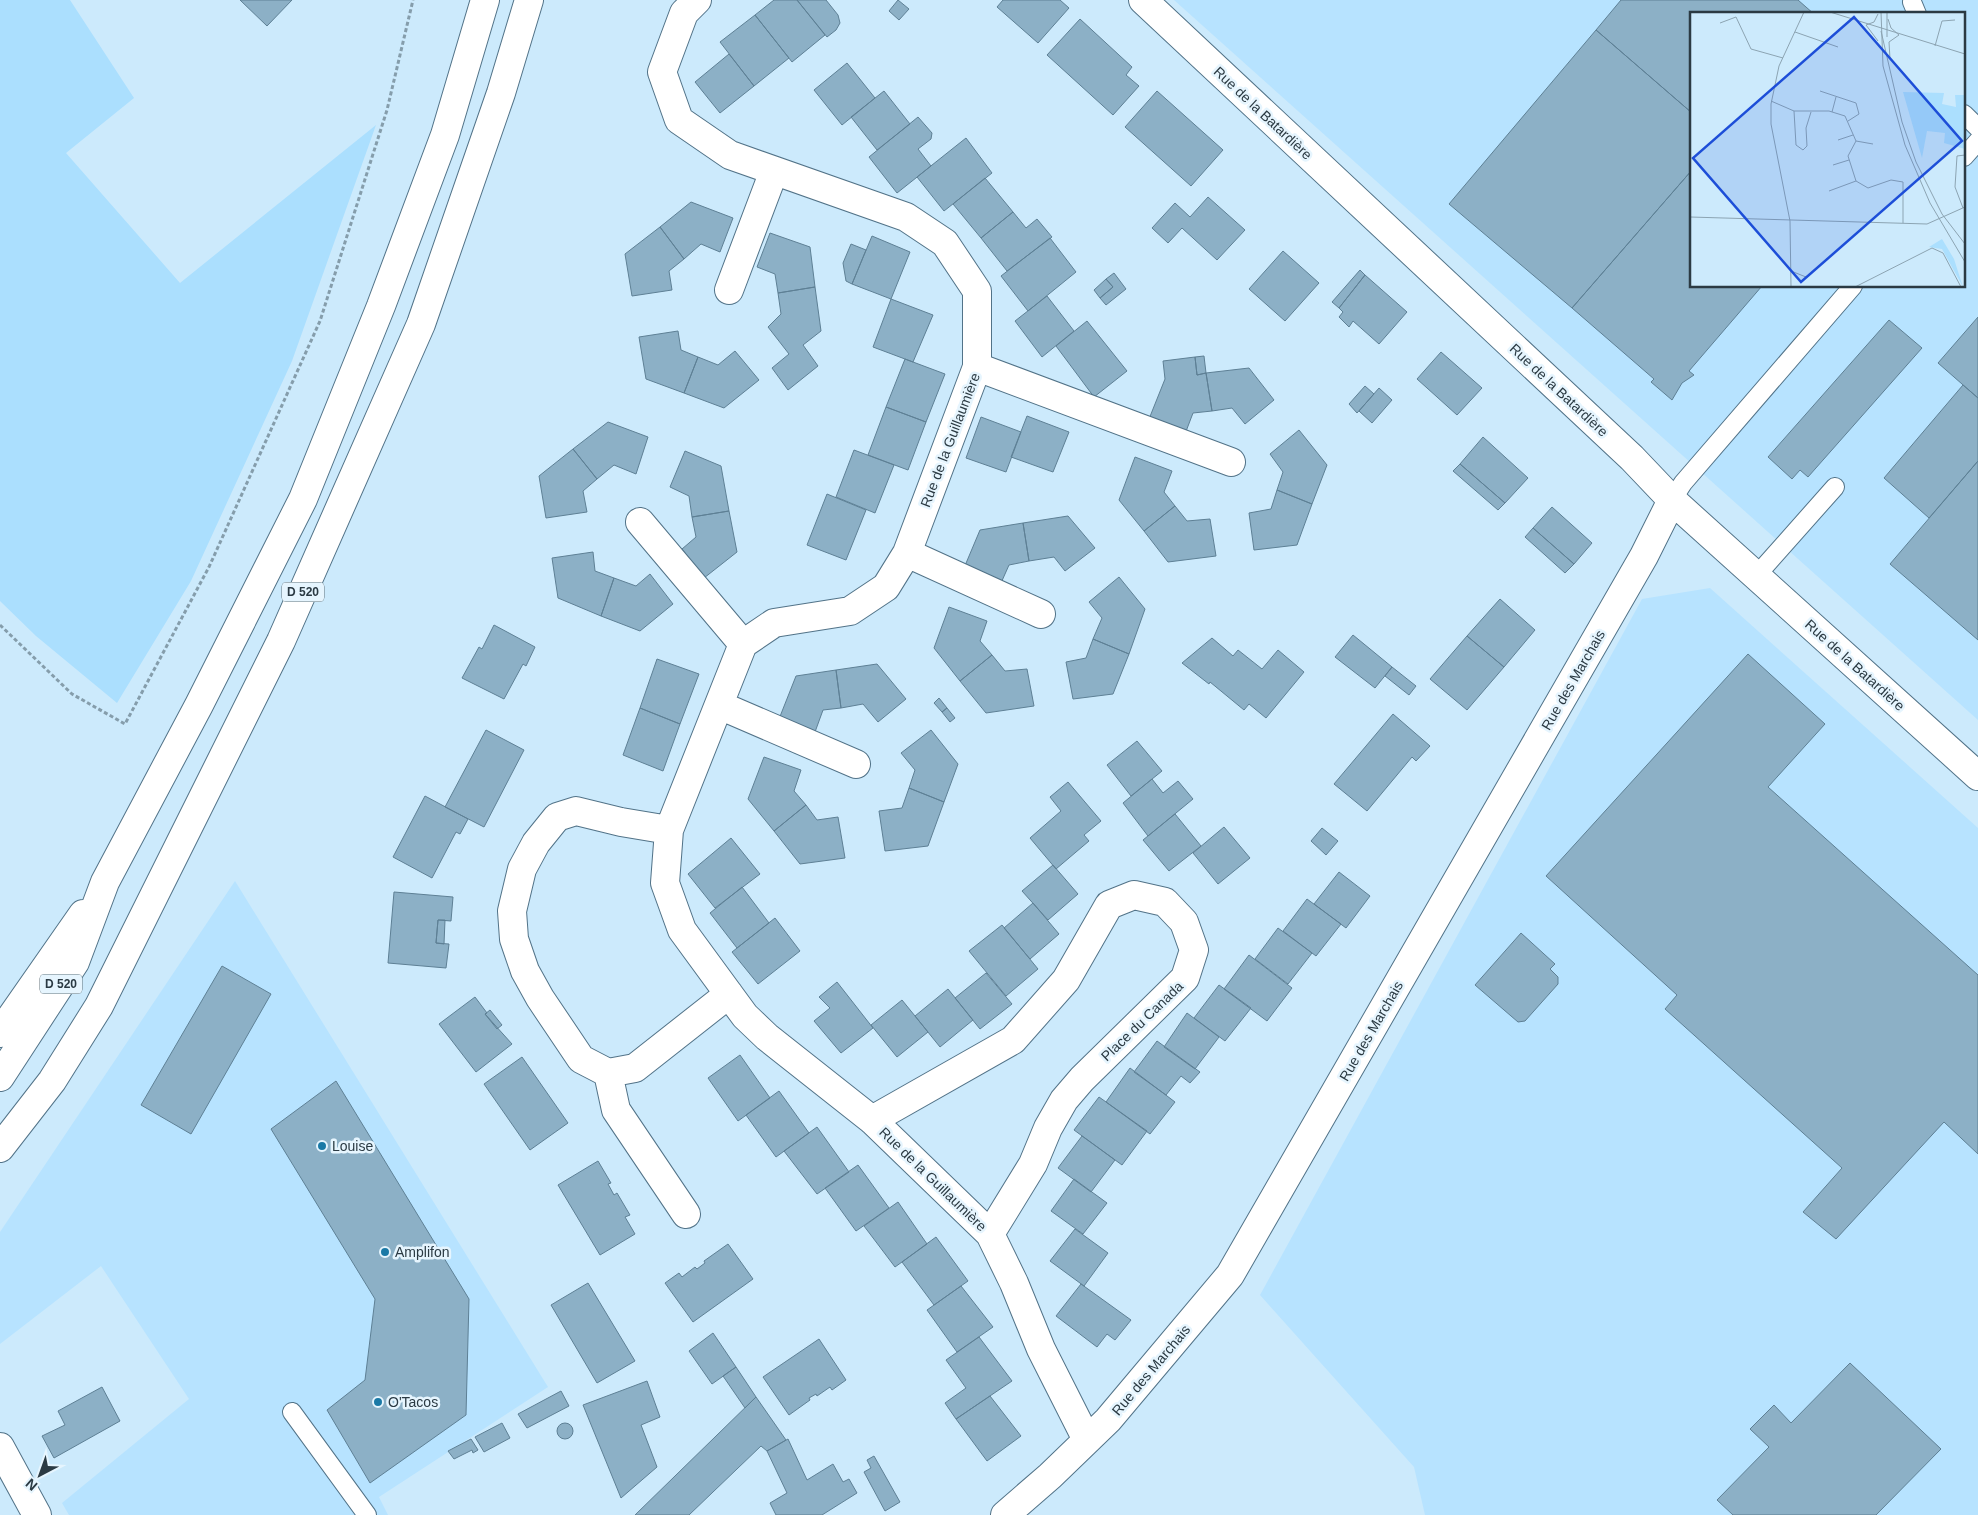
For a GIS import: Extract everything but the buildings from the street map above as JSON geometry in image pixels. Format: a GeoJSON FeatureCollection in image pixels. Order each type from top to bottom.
{"type":"FeatureCollection","features":[{"type":"Feature","properties":{"kind":"street","name":"D 520"},"geometry":{"type":"LineString","coordinates":[[0,1033],[105,882],[194,714],[304,499],[445,135],[485,0]]}},
{"type":"Feature","properties":{"kind":"street","name":"D 520"},"geometry":{"type":"LineString","coordinates":[[0,1167],[99,1006],[277,650],[420,324],[500,93],[529,0]]}},
{"type":"Feature","properties":{"kind":"street","name":"Rue de la Guillaumière"},"geometry":{"type":"LineString","coordinates":[[697,0],[684,13],[662,72],[679,120],[730,155],[906,217],[945,242],[976,291],[977,367],[907,553],[886,588],[850,611],[774,623],[743,644],[669,830],[665,883],[682,930],[745,1016],[767,1038],[872,1120],[990,1234],[1014,1283],[1041,1349],[1087,1440]]}},
{"type":"Feature","properties":{"kind":"street","name":"Rue de la Batardière"},"geometry":{"type":"LineString","coordinates":[[1142,0],[1632,458],[1672,500],[1978,776]]}},
{"type":"Feature","properties":{"kind":"street"},"geometry":{"type":"LineString","coordinates":[[729,290],[774,171]]}},
{"type":"Feature","properties":{"kind":"street"},"geometry":{"type":"LineString","coordinates":[[977,367],[1231,462]]}},
{"type":"Feature","properties":{"kind":"street","name":"Rue des Marchais"},"geometry":{"type":"LineString","coordinates":[[1005,1515],[1050,1476],[1108,1420],[1230,1275],[1644,556],[1672,500]]}},
{"type":"Feature","properties":{"kind":"street"},"geometry":{"type":"LineString","coordinates":[[640,522],[743,644]]}},
{"type":"Feature","properties":{"kind":"street"},"geometry":{"type":"LineString","coordinates":[[907,553],[1040,614]]}},
{"type":"Feature","properties":{"kind":"street"},"geometry":{"type":"LineString","coordinates":[[719,705],[856,764]]}},
{"type":"Feature","properties":{"kind":"street"},"geometry":{"type":"LineString","coordinates":[[669,830],[628,824],[576,811],[557,817],[536,843],[522,869],[512,911],[514,939],[525,971],[540,998],[581,1058],[608,1073],[635,1068],[729,994]]}},
{"type":"Feature","properties":{"kind":"street","name":"D 520"},"geometry":{"type":"LineString","coordinates":[[0,1077],[75,962],[105,882]]}},
{"type":"Feature","properties":{"kind":"street"},"geometry":{"type":"LineString","coordinates":[[0,1018],[105,882]]}},
{"type":"Feature","properties":{"kind":"street","name":"Place du Canada"},"geometry":{"type":"LineString","coordinates":[[872,1120],[1013,1040],[1066,980],[1109,905],[1134,895],[1165,902],[1184,922],[1194,950],[1185,978],[1082,1079],[1064,1100],[1048,1128],[1033,1164],[990,1234]]}},
{"type":"Feature","properties":{"kind":"street"},"geometry":{"type":"LineString","coordinates":[[608,1073],[616,1110],[686,1214]]}},
{"type":"Feature","properties":{"kind":"street","name":"D 520"},"geometry":{"type":"LineString","coordinates":[[0,1148],[52,1080]]}},
{"type":"Feature","properties":{"kind":"street"},"geometry":{"type":"LineString","coordinates":[[0,1447],[37,1515]]}},
{"type":"Feature","properties":{"kind":"lane"},"geometry":{"type":"LineString","coordinates":[[1966,116],[1978,128]]}},
{"type":"Feature","properties":{"kind":"lane"},"geometry":{"type":"LineString","coordinates":[[1966,155],[1978,141]]}},
{"type":"Feature","properties":{"kind":"lane"},"geometry":{"type":"LineString","coordinates":[[1672,500],[1683,483],[1851,288]]}},
{"type":"Feature","properties":{"kind":"lane"},"geometry":{"type":"LineString","coordinates":[[1756,576],[1835,487]]}},
{"type":"Feature","properties":{"kind":"lane"},"geometry":{"type":"LineString","coordinates":[[292,1412],[367,1515]]}},
{"type":"Feature","properties":{"kind":"path"},"geometry":{"type":"LineString","coordinates":[[0,626],[72,694],[125,724],[209,567],[320,321],[387,110],[413,0]]}},
{"type":"Feature","properties":{"kind":"shaded area"},"geometry":{"type":"Polygon","coordinates":[[[0,0],[70,0],[134,98],[66,153],[180,283],[376,125],[292,361],[191,581],[117,703],[36,636],[0,601],[0,0]]]}},
{"type":"Feature","properties":{"kind":"shaded area"},"geometry":{"type":"Polygon","coordinates":[[[1174,0],[1978,0],[1978,720],[1174,0]]]}},
{"type":"Feature","properties":{"kind":"shaded area"},"geometry":{"type":"Polygon","coordinates":[[[1710,588],[1978,828],[1978,1515],[1425,1515],[1414,1467],[1260,1295],[1642,599],[1710,588]]]}},
{"type":"Feature","properties":{"kind":"shaded area"},"geometry":{"type":"Polygon","coordinates":[[[235,881],[548,1387],[379,1497],[388,1515],[69,1515],[62,1503],[189,1399],[101,1266],[0,1344],[0,1232],[235,881]]]}},
{"type":"Feature","properties":{"kind":"place","name":"Louise"},"geometry":{"type":"Point","coordinates":[322,1146]}},
{"type":"Feature","properties":{"kind":"place","name":"Amplifon"},"geometry":{"type":"Point","coordinates":[385,1252]}},
{"type":"Feature","properties":{"kind":"place","name":"O'Tacos"},"geometry":{"type":"Point","coordinates":[378,1402]}}]}
